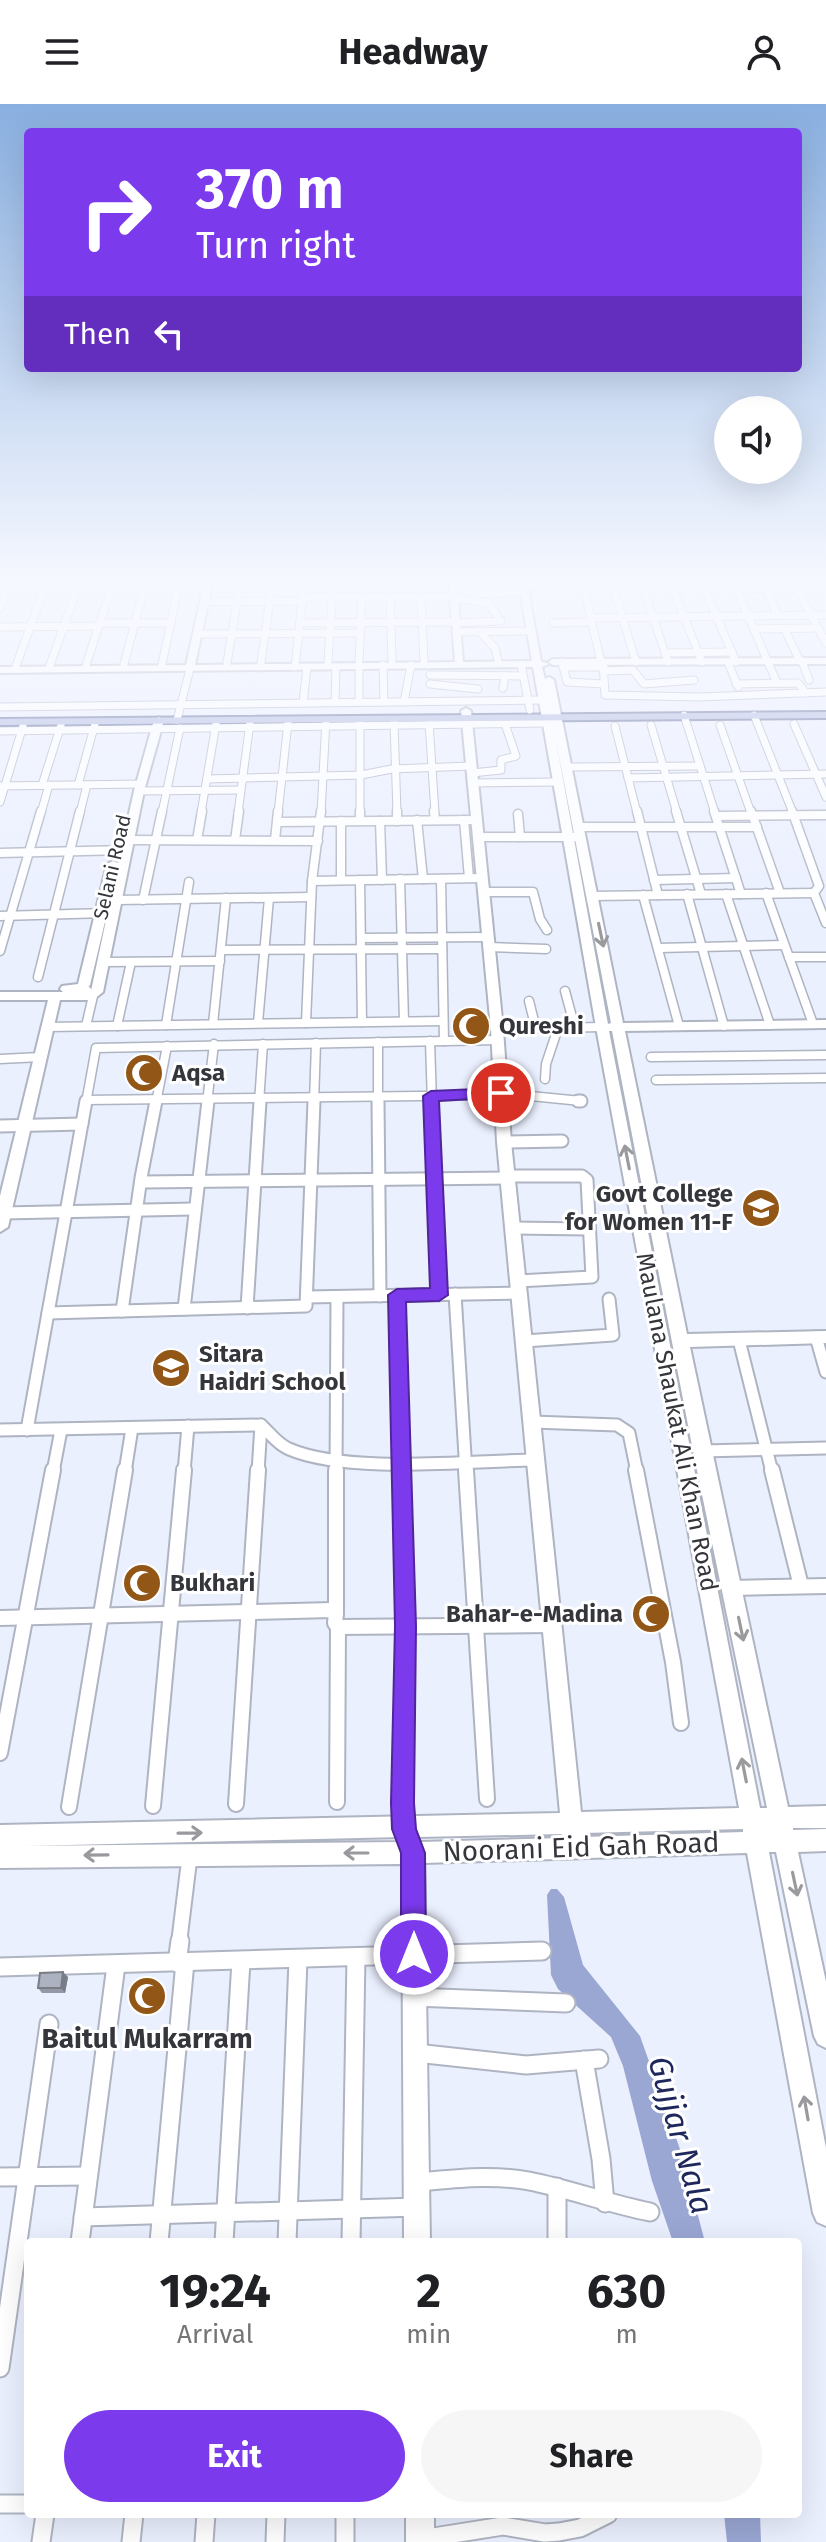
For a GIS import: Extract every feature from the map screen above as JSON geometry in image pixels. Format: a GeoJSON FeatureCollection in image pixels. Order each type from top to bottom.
{"type":"FeatureCollection","features":[{"type":"Feature","properties":{"kind":"main road"},"geometry":{"type":"LineString","coordinates":[[544,711],[684,715],[825,714]]}},
{"type":"Feature","properties":{"kind":"main road"},"geometry":{"type":"LineString","coordinates":[[0,722],[23,726],[152,724],[179,716],[216,724],[429,722],[544,711],[825,714]]}},
{"type":"Feature","properties":{"kind":"main road"},"geometry":{"type":"LineString","coordinates":[[0,715],[467,718]]}},
{"type":"Feature","properties":{"kind":"street"},"geometry":{"type":"LineString","coordinates":[[143,900],[183,698]]}},
{"type":"Feature","properties":{"kind":"street"},"geometry":{"type":"LineString","coordinates":[[303,703],[304,698]]}},
{"type":"Feature","properties":{"kind":"street"},"geometry":{"type":"LineString","coordinates":[[335,698],[335,702]]}},
{"type":"Feature","properties":{"kind":"street"},"geometry":{"type":"LineString","coordinates":[[359,698],[359,702]]}},
{"type":"Feature","properties":{"kind":"street"},"geometry":{"type":"LineString","coordinates":[[384,698],[384,702]]}},
{"type":"Feature","properties":{"kind":"street"},"geometry":{"type":"LineString","coordinates":[[404,702],[405,698]]}},
{"type":"Feature","properties":{"kind":"street"},"geometry":{"type":"LineString","coordinates":[[536,698],[544,711]]}},
{"type":"Feature","properties":{"kind":"street","name":"Maulana Shaukat Ali Khan Road"},"geometry":{"type":"LineString","coordinates":[[544,698],[558,782],[592,896],[611,1027],[681,1341],[826,2036]]}},
{"type":"Feature","properties":{"kind":"street"},"geometry":{"type":"LineString","coordinates":[[0,707],[179,716],[303,703],[428,701],[544,711]]}},
{"type":"Feature","properties":{"kind":"street","name":"Maulana Shaukat Ali Khan Road"},"geometry":{"type":"LineString","coordinates":[[544,711],[568,767],[575,833],[826,2213]]}},
{"type":"Feature","properties":{"kind":"street"},"geometry":{"type":"LineString","coordinates":[[544,711],[505,724],[467,718],[472,774],[470,820],[488,942],[504,1142],[574,1848]]}},
{"type":"Feature","properties":{"kind":"street"},"geometry":{"type":"LineString","coordinates":[[684,715],[741,894]]}},
{"type":"Feature","properties":{"kind":"street"},"geometry":{"type":"LineString","coordinates":[[754,715],[819,886],[814,893]]}},
{"type":"Feature","properties":{"kind":"street"},"geometry":{"type":"LineString","coordinates":[[306,1023],[312,881],[320,822],[326,722]]}},
{"type":"Feature","properties":{"kind":"street"},"geometry":{"type":"LineString","coordinates":[[360,722],[360,821]]}},
{"type":"Feature","properties":{"kind":"street"},"geometry":{"type":"LineString","coordinates":[[394,722],[397,821]]}},
{"type":"Feature","properties":{"kind":"street"},"geometry":{"type":"LineString","coordinates":[[429,722],[435,820]]}},
{"type":"Feature","properties":{"kind":"street"},"geometry":{"type":"LineString","coordinates":[[275,840],[288,723]]}},
{"type":"Feature","properties":{"kind":"street","name":"Selani Road"},"geometry":{"type":"LineString","coordinates":[[123,847],[117,900],[108,913],[104,962],[97,992],[88,992],[152,724]]}},
{"type":"Feature","properties":{"kind":"street"},"geometry":{"type":"LineString","coordinates":[[197,840],[216,724]]}},
{"type":"Feature","properties":{"kind":"street"},"geometry":{"type":"LineString","coordinates":[[235,840],[250,724]]}},
{"type":"Feature","properties":{"kind":"street"},"geometry":{"type":"LineString","coordinates":[[472,774],[497,772],[501,770],[501,760],[516,756],[505,724]]}},
{"type":"Feature","properties":{"kind":"street"},"geometry":{"type":"LineString","coordinates":[[794,724],[826,797]]}},
{"type":"Feature","properties":{"kind":"street"},"geometry":{"type":"LineString","coordinates":[[38,977],[69,851],[94,725]]}},
{"type":"Feature","properties":{"kind":"street"},"geometry":{"type":"LineString","coordinates":[[651,725],[701,894]]}},
{"type":"Feature","properties":{"kind":"street"},"geometry":{"type":"LineString","coordinates":[[720,725],[780,893]]}},
{"type":"Feature","properties":{"kind":"street"},"geometry":{"type":"LineString","coordinates":[[0,731],[23,726]]}},
{"type":"Feature","properties":{"kind":"street"},"geometry":{"type":"LineString","coordinates":[[0,802],[23,726]]}},
{"type":"Feature","properties":{"kind":"street"},"geometry":{"type":"LineString","coordinates":[[0,951],[29,852],[60,726]]}},
{"type":"Feature","properties":{"kind":"street"},"geometry":{"type":"LineString","coordinates":[[615,726],[658,895]]}},
{"type":"Feature","properties":{"kind":"street"},"geometry":{"type":"LineString","coordinates":[[568,767],[700,766]]}},
{"type":"Feature","properties":{"kind":"street"},"geometry":{"type":"LineString","coordinates":[[207,779],[361,775],[431,767],[558,782]]}},
{"type":"Feature","properties":{"kind":"street"},"geometry":{"type":"LineString","coordinates":[[628,778],[826,774]]}},
{"type":"Feature","properties":{"kind":"street"},"geometry":{"type":"LineString","coordinates":[[3,786],[240,790]]}},
{"type":"Feature","properties":{"kind":"street"},"geometry":{"type":"LineString","coordinates":[[518,814],[520,837]]}},
{"type":"Feature","properties":{"kind":"street"},"geometry":{"type":"LineString","coordinates":[[717,816],[826,815]]}},
{"type":"Feature","properties":{"kind":"street"},"geometry":{"type":"LineString","coordinates":[[417,820],[423,879]]}},
{"type":"Feature","properties":{"kind":"street"},"geometry":{"type":"LineString","coordinates":[[278,822],[470,820]]}},
{"type":"Feature","properties":{"kind":"street"},"geometry":{"type":"LineString","coordinates":[[470,820],[478,837],[478,883]]}},
{"type":"Feature","properties":{"kind":"street"},"geometry":{"type":"LineString","coordinates":[[341,821],[341,880]]}},
{"type":"Feature","properties":{"kind":"street"},"geometry":{"type":"LineString","coordinates":[[380,821],[382,880]]}},
{"type":"Feature","properties":{"kind":"street"},"geometry":{"type":"LineString","coordinates":[[478,837],[520,837],[641,827],[757,827]]}},
{"type":"Feature","properties":{"kind":"street"},"geometry":{"type":"LineString","coordinates":[[0,853],[123,847],[156,840],[318,841]]}},
{"type":"Feature","properties":{"kind":"street"},"geometry":{"type":"LineString","coordinates":[[654,880],[736,878]]}},
{"type":"Feature","properties":{"kind":"street"},"geometry":{"type":"LineString","coordinates":[[400,879],[404,1021]]}},
{"type":"Feature","properties":{"kind":"street"},"geometry":{"type":"LineString","coordinates":[[441,879],[444,1041]]}},
{"type":"Feature","properties":{"kind":"street"},"geometry":{"type":"LineString","coordinates":[[312,881],[441,879],[533,892],[540,919],[547,930]]}},
{"type":"Feature","properties":{"kind":"street"},"geometry":{"type":"LineString","coordinates":[[360,880],[362,1022]]}},
{"type":"Feature","properties":{"kind":"street"},"geometry":{"type":"LineString","coordinates":[[166,1025],[189,882]]}},
{"type":"Feature","properties":{"kind":"street"},"geometry":{"type":"LineString","coordinates":[[27,1430],[96,1048],[444,1041],[558,1028],[820,1024],[784,945],[766,893]]}},
{"type":"Feature","properties":{"kind":"street"},"geometry":{"type":"LineString","coordinates":[[592,896],[814,893]]}},
{"type":"Feature","properties":{"kind":"street"},"geometry":{"type":"LineString","coordinates":[[814,893],[823,905],[826,923]]}},
{"type":"Feature","properties":{"kind":"street"},"geometry":{"type":"LineString","coordinates":[[687,894],[724,1026]]}},
{"type":"Feature","properties":{"kind":"street"},"geometry":{"type":"LineString","coordinates":[[726,894],[770,1025]]}},
{"type":"Feature","properties":{"kind":"street"},"geometry":{"type":"LineString","coordinates":[[643,895],[679,1026]]}},
{"type":"Feature","properties":{"kind":"street"},"geometry":{"type":"LineString","coordinates":[[117,900],[311,897]]}},
{"type":"Feature","properties":{"kind":"street"},"geometry":{"type":"LineString","coordinates":[[213,1024],[226,898]]}},
{"type":"Feature","properties":{"kind":"street"},"geometry":{"type":"LineString","coordinates":[[258,1023],[269,898]]}},
{"type":"Feature","properties":{"kind":"street"},"geometry":{"type":"LineString","coordinates":[[0,916],[108,913]]}},
{"type":"Feature","properties":{"kind":"street"},"geometry":{"type":"LineString","coordinates":[[361,938],[442,937],[546,949]]}},
{"type":"Feature","properties":{"kind":"street"},"geometry":{"type":"LineString","coordinates":[[658,948],[784,945]]}},
{"type":"Feature","properties":{"kind":"street"},"geometry":{"type":"LineString","coordinates":[[221,950],[442,949]]}},
{"type":"Feature","properties":{"kind":"street"},"geometry":{"type":"LineString","coordinates":[[789,957],[826,957]]}},
{"type":"Feature","properties":{"kind":"street"},"geometry":{"type":"LineString","coordinates":[[104,962],[220,961]]}},
{"type":"Feature","properties":{"kind":"street"},"geometry":{"type":"LineString","coordinates":[[117,1026],[131,962]]}},
{"type":"Feature","properties":{"kind":"street"},"geometry":{"type":"LineString","coordinates":[[0,990],[56,993]]}},
{"type":"Feature","properties":{"kind":"street"},"geometry":{"type":"LineString","coordinates":[[565,991],[575,1028]]}},
{"type":"Feature","properties":{"kind":"street"},"geometry":{"type":"LineString","coordinates":[[0,996],[88,992],[86,1026]]}},
{"type":"Feature","properties":{"kind":"street"},"geometry":{"type":"LineString","coordinates":[[56,993],[24,1125],[4,1190],[1,1221],[66,1211],[193,1209]]}},
{"type":"Feature","properties":{"kind":"street"},"geometry":{"type":"LineString","coordinates":[[529,1001],[536,1029]]}},
{"type":"Feature","properties":{"kind":"street"},"geometry":{"type":"LineString","coordinates":[[48,1027],[443,1021]]}},
{"type":"Feature","properties":{"kind":"street"},"geometry":{"type":"LineString","coordinates":[[545,1079],[546,1064],[558,1028]]}},
{"type":"Feature","properties":{"kind":"street"},"geometry":{"type":"LineString","coordinates":[[430,1041],[439,1295]]}},
{"type":"Feature","properties":{"kind":"street"},"geometry":{"type":"LineString","coordinates":[[378,1042],[380,1296]]}},
{"type":"Feature","properties":{"kind":"street"},"geometry":{"type":"LineString","coordinates":[[48,1313],[306,1306],[316,1043]]}},
{"type":"Feature","properties":{"kind":"street"},"geometry":{"type":"LineString","coordinates":[[184,1309],[214,1044]]}},
{"type":"Feature","properties":{"kind":"street"},"geometry":{"type":"LineString","coordinates":[[247,1308],[263,1044]]}},
{"type":"Feature","properties":{"kind":"street"},"geometry":{"type":"LineString","coordinates":[[122,1311],[167,1046]]}},
{"type":"Feature","properties":{"kind":"street"},"geometry":{"type":"LineString","coordinates":[[651,1057],[826,1055]]}},
{"type":"Feature","properties":{"kind":"street"},"geometry":{"type":"LineString","coordinates":[[0,1059],[41,1057]]}},
{"type":"Feature","properties":{"kind":"street"},"geometry":{"type":"LineString","coordinates":[[656,1080],[826,1078]]}},
{"type":"Feature","properties":{"kind":"street"},"geometry":{"type":"LineString","coordinates":[[86,1100],[501,1094],[581,1101]]}},
{"type":"Feature","properties":{"kind":"street"},"geometry":{"type":"LineString","coordinates":[[0,1126],[82,1124]]}},
{"type":"Feature","properties":{"kind":"street"},"geometry":{"type":"LineString","coordinates":[[504,1142],[562,1141]]}},
{"type":"Feature","properties":{"kind":"street"},"geometry":{"type":"LineString","coordinates":[[143,1182],[584,1176],[591,1279],[455,1294],[307,1297]]}},
{"type":"Feature","properties":{"kind":"street"},"geometry":{"type":"LineString","coordinates":[[513,1228],[589,1229]]}},
{"type":"Feature","properties":{"kind":"street"},"geometry":{"type":"LineString","coordinates":[[455,1294],[487,1799]]}},
{"type":"Feature","properties":{"kind":"street"},"geometry":{"type":"LineString","coordinates":[[397,1295],[406,1626],[404,1829],[413,1853],[417,2238]]}},
{"type":"Feature","properties":{"kind":"street"},"geometry":{"type":"LineString","coordinates":[[337,1297],[337,1802]]}},
{"type":"Feature","properties":{"kind":"street"},"geometry":{"type":"LineString","coordinates":[[524,1341],[613,1335],[609,1299]]}},
{"type":"Feature","properties":{"kind":"street"},"geometry":{"type":"LineString","coordinates":[[681,1341],[821,1337],[826,1372]]}},
{"type":"Feature","properties":{"kind":"street"},"geometry":{"type":"LineString","coordinates":[[739,1340],[801,1586]]}},
{"type":"Feature","properties":{"kind":"street"},"geometry":{"type":"LineString","coordinates":[[532,1422],[617,1425],[629,1433],[673,1662],[681,1723]]}},
{"type":"Feature","properties":{"kind":"street"},"geometry":{"type":"LineString","coordinates":[[0,1430],[261,1425],[289,1450],[335,1458],[535,1460]]}},
{"type":"Feature","properties":{"kind":"street"},"geometry":{"type":"LineString","coordinates":[[236,1804],[261,1425]]}},
{"type":"Feature","properties":{"kind":"street"},"geometry":{"type":"LineString","coordinates":[[153,1806],[188,1426]]}},
{"type":"Feature","properties":{"kind":"street"},"geometry":{"type":"LineString","coordinates":[[69,1807],[132,1428]]}},
{"type":"Feature","properties":{"kind":"street"},"geometry":{"type":"LineString","coordinates":[[0,1753],[61,1430]]}},
{"type":"Feature","properties":{"kind":"street"},"geometry":{"type":"LineString","coordinates":[[702,1451],[826,1448]]}},
{"type":"Feature","properties":{"kind":"street"},"geometry":{"type":"LineString","coordinates":[[732,1588],[826,1586]]}},
{"type":"Feature","properties":{"kind":"street"},"geometry":{"type":"LineString","coordinates":[[0,1618],[332,1610],[337,1620]]}},
{"type":"Feature","properties":{"kind":"street"},"geometry":{"type":"LineString","coordinates":[[337,1620],[406,1626],[551,1625]]}},
{"type":"Feature","properties":{"kind":"street","name":"Noorani Eid Gah Road"},"geometry":{"type":"LineString","coordinates":[[0,1836],[826,1817]]}},
{"type":"Feature","properties":{"kind":"street","name":"Noorani Eid Gah Road"},"geometry":{"type":"LineString","coordinates":[[0,1857],[413,1853],[826,1840]]}},
{"type":"Feature","properties":{"kind":"street"},"geometry":{"type":"LineString","coordinates":[[159,2238],[190,1853]]}},
{"type":"Feature","properties":{"kind":"street"},"geometry":{"type":"LineString","coordinates":[[0,1968],[542,1951]]}},
{"type":"Feature","properties":{"kind":"street"},"geometry":{"type":"LineString","coordinates":[[351,2238],[356,1957]]}},
{"type":"Feature","properties":{"kind":"street"},"geometry":{"type":"LineString","coordinates":[[287,2238],[298,1960]]}},
{"type":"Feature","properties":{"kind":"street"},"geometry":{"type":"LineString","coordinates":[[224,2238],[241,1961]]}},
{"type":"Feature","properties":{"kind":"street"},"geometry":{"type":"LineString","coordinates":[[80,2238],[116,1965]]}},
{"type":"Feature","properties":{"kind":"street"},"geometry":{"type":"LineString","coordinates":[[414,1997],[566,2003]]}},
{"type":"Feature","properties":{"kind":"street"},"geometry":{"type":"LineString","coordinates":[[0,2368],[49,2024]]}},
{"type":"Feature","properties":{"kind":"street"},"geometry":{"type":"LineString","coordinates":[[415,2053],[526,2065],[591,2060],[605,2203]]}},
{"type":"Feature","properties":{"kind":"street"},"geometry":{"type":"LineString","coordinates":[[0,2177],[88,2176]]}},
{"type":"Feature","properties":{"kind":"street"},"geometry":{"type":"LineString","coordinates":[[417,2182],[485,2177],[557,2187],[605,2203],[650,2212]]}},
{"type":"Feature","properties":{"kind":"street"},"geometry":{"type":"LineString","coordinates":[[557,2187],[557,2238]]}},
{"type":"Feature","properties":{"kind":"street"},"geometry":{"type":"LineString","coordinates":[[83,2217],[417,2207]]}},
{"type":"Feature","properties":{"kind":"street"},"geometry":{"type":"LineString","coordinates":[[0,2504],[24,2504]]}},
{"type":"Feature","properties":{"kind":"street"},"geometry":{"type":"LineString","coordinates":[[41,2542],[44,2518]]}},
{"type":"Feature","properties":{"kind":"street"},"geometry":{"type":"LineString","coordinates":[[131,2542],[134,2518]]}},
{"type":"Feature","properties":{"kind":"street"},"geometry":{"type":"LineString","coordinates":[[204,2542],[206,2518]]}},
{"type":"Feature","properties":{"kind":"street"},"geometry":{"type":"LineString","coordinates":[[275,2542],[276,2518]]}},
{"type":"Feature","properties":{"kind":"street"},"geometry":{"type":"LineString","coordinates":[[345,2518],[345,2542]]}},
{"type":"Feature","properties":{"kind":"street"},"geometry":{"type":"LineString","coordinates":[[420,2532],[503,2526],[545,2533],[559,2532],[580,2528],[600,2518]]}},
{"type":"Feature","properties":{"kind":"water"},"geometry":{"type":"Polygon","coordinates":[[[551,1889],[557,1889],[564,1897],[583,1965],[640,2036],[681,2152],[704,2238],[672,2238],[652,2181],[623,2066],[611,2037],[558,1989],[551,1975],[547,1895],[551,1889]]]}},
{"type":"Feature","properties":{"kind":"water"},"geometry":{"type":"Polygon","coordinates":[[[724,2518],[760,2518],[761,2542],[727,2542],[724,2518]]]}},
{"type":"Feature","properties":{"kind":"building"},"geometry":{"type":"Polygon","coordinates":[[[63,1972],[61,1988],[38,1988],[40,1973],[63,1972]]]}},
{"type":"Feature","properties":{"kind":"place","name":"Qureshi"},"geometry":{"type":"Point","coordinates":[471,1026]}},
{"type":"Feature","properties":{"kind":"place","name":"Aqsa"},"geometry":{"type":"Point","coordinates":[144,1073]}},
{"type":"Feature","properties":{"kind":"place","name":"Govt College for Women 11-F"},"geometry":{"type":"Point","coordinates":[761,1208]}},
{"type":"Feature","properties":{"kind":"place","name":"Sitara Haidri School"},"geometry":{"type":"Point","coordinates":[171,1368]}},
{"type":"Feature","properties":{"kind":"place","name":"Bukhari"},"geometry":{"type":"Point","coordinates":[142,1583]}},
{"type":"Feature","properties":{"kind":"place","name":"Bahar-e-Madina"},"geometry":{"type":"Point","coordinates":[651,1614]}},
{"type":"Feature","properties":{"kind":"place","name":"Baitul Mukarram"},"geometry":{"type":"Point","coordinates":[147,1996]}},
{"type":"Feature","properties":{"kind":"route"},"geometry":{"type":"LineString","coordinates":[[414,1954],[413,1853],[404,1829],[402,1803],[406,1626],[397,1295],[439,1295],[431,1096],[501,1093]]}},
{"type":"Feature","properties":{"kind":"water label","name":"Gujjar Nala"},"geometry":{"type":"Point","coordinates":[681,2135]}}]}
